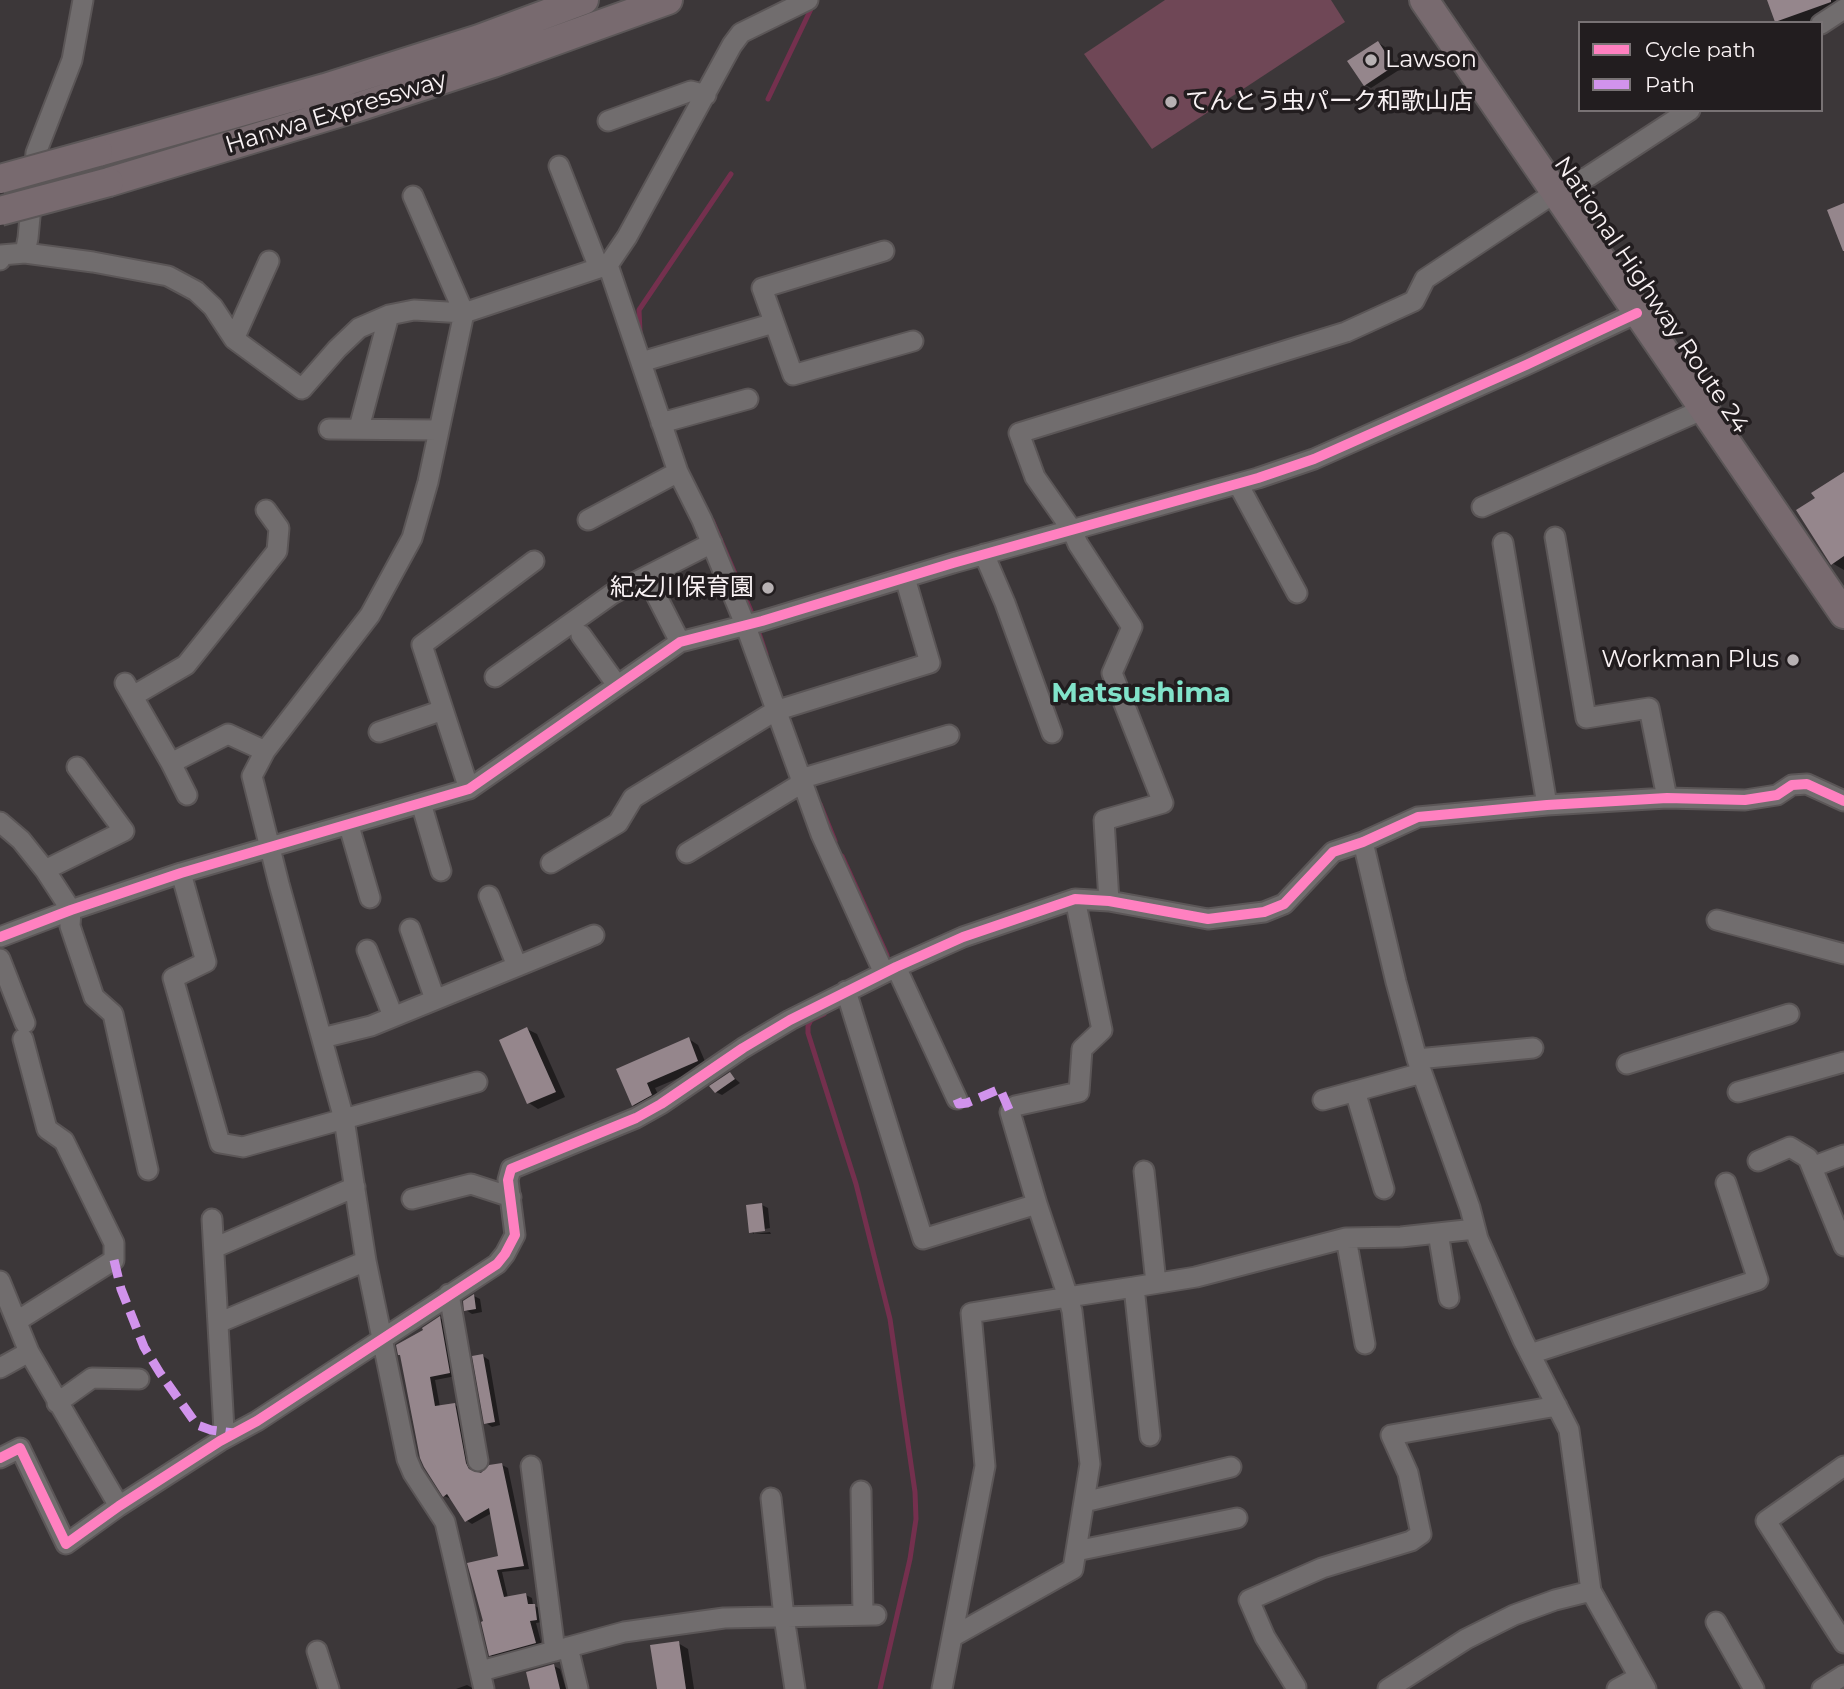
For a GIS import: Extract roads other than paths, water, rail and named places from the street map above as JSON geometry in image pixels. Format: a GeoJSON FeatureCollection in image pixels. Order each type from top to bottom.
{"type":"FeatureCollection","features":[{"type":"Feature","properties":{"kind":"highway","name":"Hanwa Expressway"},"geometry":{"type":"LineString","coordinates":[[0,179],[299,95],[479,39],[584,0]]}},
{"type":"Feature","properties":{"kind":"highway","name":"Hanwa Expressway"},"geometry":{"type":"LineString","coordinates":[[0,212],[358,107],[493,63],[668,0]]}},
{"type":"Feature","properties":{"kind":"highway","name":"National Highway Route 24"},"geometry":{"type":"LineString","coordinates":[[1424,0],[1844,614]]}},
{"type":"Feature","properties":{"kind":"street"},"geometry":{"type":"LineString","coordinates":[[24,253],[28,238],[36,153],[72,60],[83,0]]}},
{"type":"Feature","properties":{"kind":"street"},"geometry":{"type":"LineString","coordinates":[[0,260],[1,256],[24,253],[168,276],[196,291],[213,307],[234,339],[302,389],[359,328],[389,315],[414,310],[464,313],[603,267],[627,237],[741,33],[808,0]]}},
{"type":"Feature","properties":{"kind":"street"},"geometry":{"type":"LineString","coordinates":[[1823,23],[1844,9]]}},
{"type":"Feature","properties":{"kind":"street"},"geometry":{"type":"LineString","coordinates":[[608,121],[691,91],[706,95]]}},
{"type":"Feature","properties":{"kind":"street"},"geometry":{"type":"LineString","coordinates":[[1109,901],[1104,820],[1164,803],[1112,673],[1132,626],[1035,477],[1019,433],[1346,332],[1414,301],[1425,279],[1556,192],[1589,176],[1687,112]]}},
{"type":"Feature","properties":{"kind":"street"},"geometry":{"type":"LineString","coordinates":[[559,166],[646,360],[666,422],[678,472],[712,543],[782,709],[806,778],[821,834],[957,1099]]}},
{"type":"Feature","properties":{"kind":"street"},"geometry":{"type":"LineString","coordinates":[[413,197],[464,313],[428,482],[412,538],[370,615],[265,751],[252,776],[344,1119],[366,1261],[407,1459],[445,1522],[482,1680],[561,1649],[624,1632],[724,1618],[869,1615],[861,1491]]}},
{"type":"Feature","properties":{"kind":"street"},"geometry":{"type":"LineString","coordinates":[[884,251],[762,288],[793,375],[913,341]]}},
{"type":"Feature","properties":{"kind":"street"},"geometry":{"type":"LineString","coordinates":[[234,339],[269,261]]}},
{"type":"Feature","properties":{"kind":"street"},"geometry":{"type":"LineString","coordinates":[[0,937],[181,873],[469,789],[680,642],[762,621],[984,554],[1238,484],[1314,459],[1637,313]]}},
{"type":"Feature","properties":{"kind":"street"},"geometry":{"type":"LineString","coordinates":[[359,428],[389,315]]}},
{"type":"Feature","properties":{"kind":"street"},"geometry":{"type":"LineString","coordinates":[[646,360],[774,323]]}},
{"type":"Feature","properties":{"kind":"street"},"geometry":{"type":"LineString","coordinates":[[666,422],[748,399]]}},
{"type":"Feature","properties":{"kind":"street"},"geometry":{"type":"LineString","coordinates":[[1482,507],[1703,410]]}},
{"type":"Feature","properties":{"kind":"street"},"geometry":{"type":"LineString","coordinates":[[329,429],[438,430]]}},
{"type":"Feature","properties":{"kind":"street"},"geometry":{"type":"LineString","coordinates":[[587,520],[678,472]]}},
{"type":"Feature","properties":{"kind":"street"},"geometry":{"type":"LineString","coordinates":[[1238,484],[1297,593]]}},
{"type":"Feature","properties":{"kind":"street"},"geometry":{"type":"LineString","coordinates":[[187,795],[129,689],[186,665],[277,551],[279,528],[266,510]]}},
{"type":"Feature","properties":{"kind":"street"},"geometry":{"type":"LineString","coordinates":[[1555,537],[1586,718],[1649,708],[1667,797]]}},
{"type":"Feature","properties":{"kind":"street"},"geometry":{"type":"LineString","coordinates":[[495,677],[612,594],[712,543]]}},
{"type":"Feature","properties":{"kind":"street"},"geometry":{"type":"LineString","coordinates":[[1503,543],[1547,805]]}},
{"type":"Feature","properties":{"kind":"street"},"geometry":{"type":"LineString","coordinates":[[984,554],[1005,603],[1052,733]]}},
{"type":"Feature","properties":{"kind":"street"},"geometry":{"type":"LineString","coordinates":[[469,789],[422,645],[534,561]]}},
{"type":"Feature","properties":{"kind":"street"},"geometry":{"type":"LineString","coordinates":[[551,863],[618,823],[634,797],[782,709],[930,663],[905,578]]}},
{"type":"Feature","properties":{"kind":"street"},"geometry":{"type":"LineString","coordinates":[[654,591],[680,642]]}},
{"type":"Feature","properties":{"kind":"street"},"geometry":{"type":"LineString","coordinates":[[581,635],[617,685]]}},
{"type":"Feature","properties":{"kind":"street"},"geometry":{"type":"LineString","coordinates":[[379,732],[443,710]]}},
{"type":"Feature","properties":{"kind":"street"},"geometry":{"type":"LineString","coordinates":[[171,763],[228,734],[265,751]]}},
{"type":"Feature","properties":{"kind":"street"},"geometry":{"type":"LineString","coordinates":[[687,853],[806,778],[949,734]]}},
{"type":"Feature","properties":{"kind":"street"},"geometry":{"type":"LineString","coordinates":[[44,870],[124,831],[77,767]]}},
{"type":"Feature","properties":{"kind":"street"},"geometry":{"type":"LineString","coordinates":[[0,1458],[20,1448],[66,1544],[118,1506],[220,1441],[257,1421],[497,1264],[515,1235],[508,1180],[511,1169],[636,1118],[790,1020],[848,998],[890,970],[963,937],[1075,899],[1109,901],[1209,919],[1264,912],[1284,904],[1333,852],[1363,842],[1418,817],[1667,797],[1745,800],[1777,795],[1792,786],[1807,784],[1844,801]]}},
{"type":"Feature","properties":{"kind":"street"},"geometry":{"type":"LineString","coordinates":[[421,803],[441,871]]}},
{"type":"Feature","properties":{"kind":"street"},"geometry":{"type":"LineString","coordinates":[[0,822],[21,840],[71,910],[70,926],[94,998],[113,1014],[148,1170]]}},
{"type":"Feature","properties":{"kind":"street"},"geometry":{"type":"LineString","coordinates":[[349,826],[370,898]]}},
{"type":"Feature","properties":{"kind":"street"},"geometry":{"type":"LineString","coordinates":[[1363,842],[1395,982],[1419,1066],[1475,1229],[1530,1354],[1569,1430],[1574,1451],[1591,1591],[1643,1683],[1617,1689]]}},
{"type":"Feature","properties":{"kind":"street"},"geometry":{"type":"LineString","coordinates":[[181,873],[206,962],[173,978],[220,1143],[243,1147],[477,1082]]}},
{"type":"Feature","properties":{"kind":"street"},"geometry":{"type":"LineString","coordinates":[[489,897],[517,966]]}},
{"type":"Feature","properties":{"kind":"street"},"geometry":{"type":"LineString","coordinates":[[952,1637],[1073,1569],[1076,1551],[1090,1464],[1072,1311],[1010,1112],[1016,1107],[1079,1092],[1082,1049],[1102,1030],[1075,899]]}},
{"type":"Feature","properties":{"kind":"street"},"geometry":{"type":"LineString","coordinates":[[1717,920],[1844,954]]}},
{"type":"Feature","properties":{"kind":"street"},"geometry":{"type":"LineString","coordinates":[[410,929],[435,999]]}},
{"type":"Feature","properties":{"kind":"street"},"geometry":{"type":"LineString","coordinates":[[321,1038],[371,1026],[594,934]]}},
{"type":"Feature","properties":{"kind":"street"},"geometry":{"type":"LineString","coordinates":[[367,950],[393,1016]]}},
{"type":"Feature","properties":{"kind":"street"},"geometry":{"type":"LineString","coordinates":[[0,958],[24,1031],[47,1129],[64,1141],[114,1242],[114,1260],[17,1321]]}},
{"type":"Feature","properties":{"kind":"street"},"geometry":{"type":"LineString","coordinates":[[848,998],[923,1239],[1037,1204]]}},
{"type":"Feature","properties":{"kind":"street"},"geometry":{"type":"LineString","coordinates":[[1627,1064],[1789,1014]]}},
{"type":"Feature","properties":{"kind":"street"},"geometry":{"type":"LineString","coordinates":[[1323,1100],[1355,1091],[1419,1066],[1533,1048]]}},
{"type":"Feature","properties":{"kind":"street"},"geometry":{"type":"LineString","coordinates":[[1738,1092],[1844,1062]]}},
{"type":"Feature","properties":{"kind":"street"},"geometry":{"type":"LineString","coordinates":[[1355,1091],[1384,1189]]}},
{"type":"Feature","properties":{"kind":"street"},"geometry":{"type":"LineString","coordinates":[[1758,1161],[1790,1147],[1808,1158],[1843,1242]]}},
{"type":"Feature","properties":{"kind":"street"},"geometry":{"type":"LineString","coordinates":[[1812,1167],[1844,1155]]}},
{"type":"Feature","properties":{"kind":"street"},"geometry":{"type":"LineString","coordinates":[[1144,1171],[1156,1283]]}},
{"type":"Feature","properties":{"kind":"street"},"geometry":{"type":"LineString","coordinates":[[1530,1354],[1758,1280],[1726,1183]]}},
{"type":"Feature","properties":{"kind":"street"},"geometry":{"type":"LineString","coordinates":[[411,1199],[471,1184],[511,1197]]}},
{"type":"Feature","properties":{"kind":"street"},"geometry":{"type":"LineString","coordinates":[[214,1248],[355,1187]]}},
{"type":"Feature","properties":{"kind":"street"},"geometry":{"type":"LineString","coordinates":[[212,1219],[224,1430]]}},
{"type":"Feature","properties":{"kind":"street"},"geometry":{"type":"LineString","coordinates":[[942,1689],[985,1466],[971,1313],[1196,1277],[1346,1238],[1401,1237],[1475,1229]]}},
{"type":"Feature","properties":{"kind":"street"},"geometry":{"type":"LineString","coordinates":[[1438,1233],[1450,1298]]}},
{"type":"Feature","properties":{"kind":"street"},"geometry":{"type":"LineString","coordinates":[[1346,1238],[1365,1344]]}},
{"type":"Feature","properties":{"kind":"street"},"geometry":{"type":"LineString","coordinates":[[218,1323],[366,1261]]}},
{"type":"Feature","properties":{"kind":"street"},"geometry":{"type":"LineString","coordinates":[[0,1283],[29,1352],[118,1506]]}},
{"type":"Feature","properties":{"kind":"street"},"geometry":{"type":"LineString","coordinates":[[1134,1287],[1150,1436]]}},
{"type":"Feature","properties":{"kind":"street"},"geometry":{"type":"LineString","coordinates":[[449,1294],[478,1461]]}},
{"type":"Feature","properties":{"kind":"street"},"geometry":{"type":"LineString","coordinates":[[0,1368],[29,1352]]}},
{"type":"Feature","properties":{"kind":"street"},"geometry":{"type":"LineString","coordinates":[[57,1403],[92,1378],[139,1379]]}},
{"type":"Feature","properties":{"kind":"street"},"geometry":{"type":"LineString","coordinates":[[1296,1687],[1265,1637],[1249,1600],[1322,1568],[1410,1541],[1421,1534],[1408,1473],[1391,1435],[1557,1406]]}},
{"type":"Feature","properties":{"kind":"street"},"geometry":{"type":"LineString","coordinates":[[531,1466],[561,1649],[578,1689]]}},
{"type":"Feature","properties":{"kind":"street"},"geometry":{"type":"LineString","coordinates":[[1844,1466],[1766,1521],[1844,1643]]}},
{"type":"Feature","properties":{"kind":"street"},"geometry":{"type":"LineString","coordinates":[[1084,1502],[1231,1467]]}},
{"type":"Feature","properties":{"kind":"street"},"geometry":{"type":"LineString","coordinates":[[771,1498],[784,1617],[796,1689]]}},
{"type":"Feature","properties":{"kind":"street"},"geometry":{"type":"LineString","coordinates":[[1076,1551],[1237,1518]]}},
{"type":"Feature","properties":{"kind":"street"},"geometry":{"type":"LineString","coordinates":[[1388,1689],[1466,1639],[1514,1615],[1555,1600],[1591,1591]]}},
{"type":"Feature","properties":{"kind":"street"},"geometry":{"type":"LineString","coordinates":[[1716,1622],[1754,1689]]}},
{"type":"Feature","properties":{"kind":"street"},"geometry":{"type":"LineString","coordinates":[[317,1651],[329,1689]]}},
{"type":"Feature","properties":{"kind":"street"},"geometry":{"type":"LineString","coordinates":[[1822,1689],[1844,1675]]}},
{"type":"Feature","properties":{"kind":"waterway"},"geometry":{"type":"LineString","coordinates":[[768,99],[811,9]]}},
{"type":"Feature","properties":{"kind":"waterway"},"geometry":{"type":"LineString","coordinates":[[640,332],[639,310],[731,174]]}},
{"type":"Feature","properties":{"kind":"waterway"},"geometry":{"type":"LineString","coordinates":[[712,520],[751,611]]}},
{"type":"Feature","properties":{"kind":"waterway"},"geometry":{"type":"LineString","coordinates":[[757,627],[766,654]]}},
{"type":"Feature","properties":{"kind":"waterway"},"geometry":{"type":"LineString","coordinates":[[820,804],[835,841]]}},
{"type":"Feature","properties":{"kind":"waterway"},"geometry":{"type":"LineString","coordinates":[[842,856],[888,962]]}},
{"type":"Feature","properties":{"kind":"waterway"},"geometry":{"type":"LineString","coordinates":[[824,1014],[811,1020],[808,1033],[856,1184],[890,1319],[915,1492],[916,1519],[910,1559],[880,1689]]}},
{"type":"Feature","properties":{"kind":"place","name":"Lawson"},"geometry":{"type":"Point","coordinates":[1371,60]}},
{"type":"Feature","properties":{"kind":"place","name":"てんとう虫パーク和歌山店"},"geometry":{"type":"Point","coordinates":[1171,102]}},
{"type":"Feature","properties":{"kind":"place","name":"紀之川保育園"},"geometry":{"type":"Point","coordinates":[768,588]}},
{"type":"Feature","properties":{"kind":"place","name":"Workman Plus"},"geometry":{"type":"Point","coordinates":[1793,660]}},
{"type":"Feature","properties":{"kind":"district","name":"Matsushima"},"geometry":{"type":"Point","coordinates":[1141,694]}}]}
